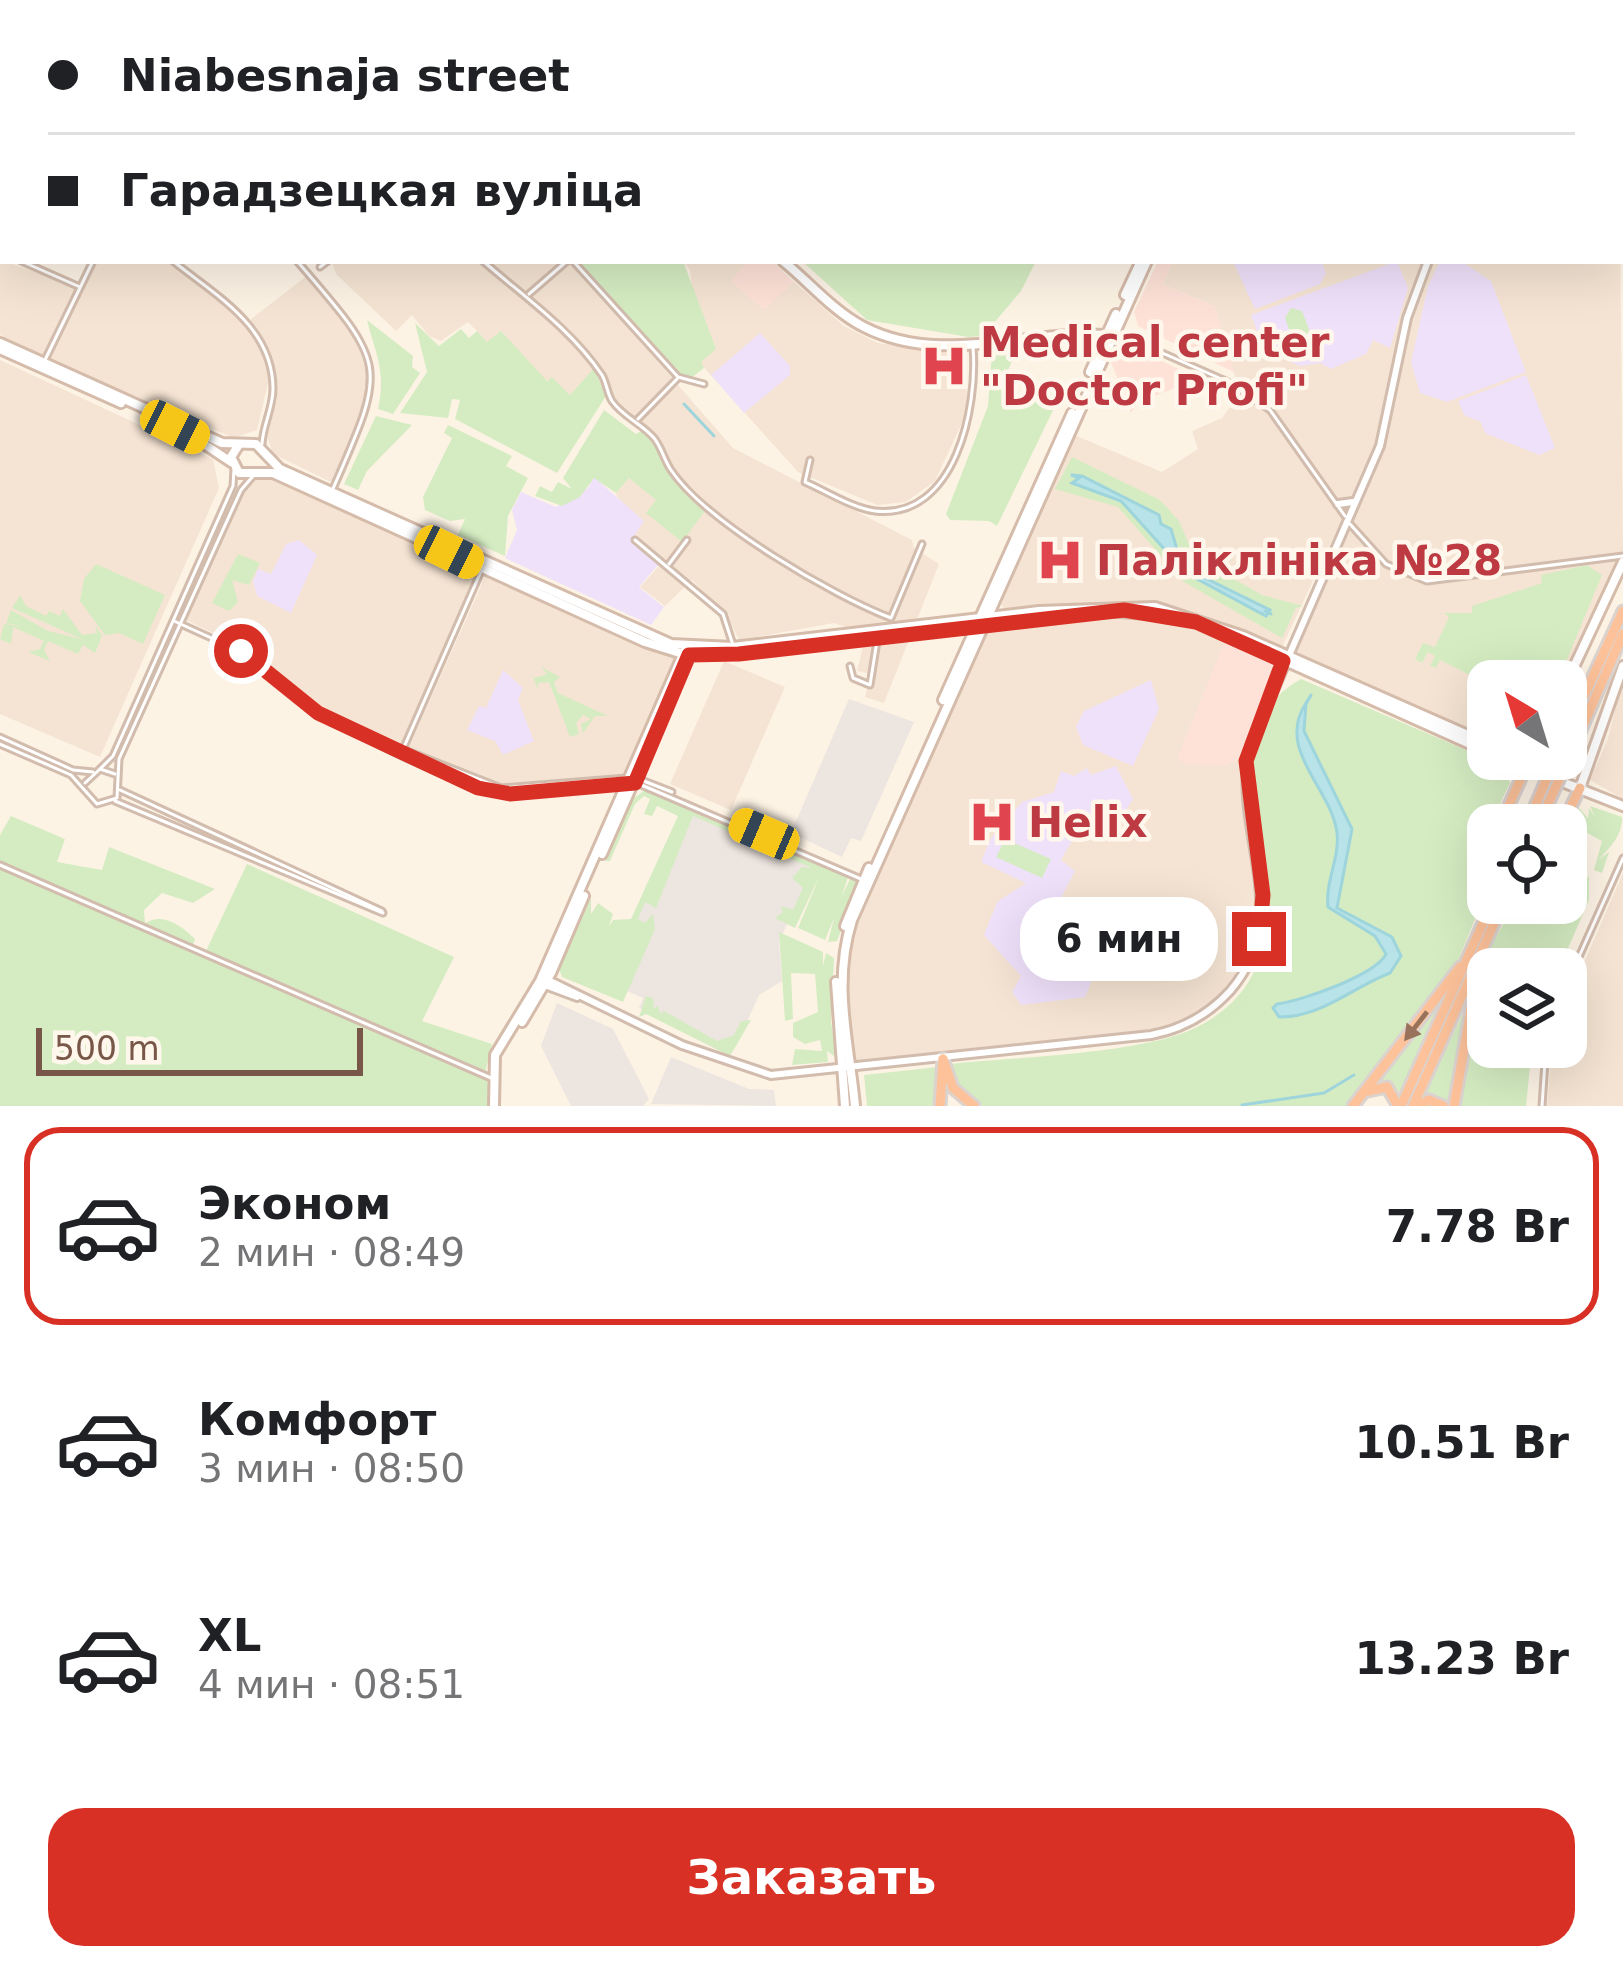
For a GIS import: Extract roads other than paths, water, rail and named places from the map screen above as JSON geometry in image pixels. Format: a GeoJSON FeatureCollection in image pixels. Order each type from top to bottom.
{"type":"FeatureCollection","features":[{"type":"Feature","properties":{"kind":"highway"},"geometry":{"type":"LineString","coordinates":[[1587,689],[1623,611]]}},
{"type":"Feature","properties":{"kind":"highway"},"geometry":{"type":"LineString","coordinates":[[1587,707],[1623,634]]}},
{"type":"Feature","properties":{"kind":"highway"},"geometry":{"type":"LineString","coordinates":[[1543,804],[1552,780]]}},
{"type":"Feature","properties":{"kind":"highway"},"geometry":{"type":"LineString","coordinates":[[1572,804],[1580,788]]}},
{"type":"Feature","properties":{"kind":"highway"},"geometry":{"type":"LineString","coordinates":[[1541,804],[1544,799]]}},
{"type":"Feature","properties":{"kind":"highway"},"geometry":{"type":"LineString","coordinates":[[1354,1105],[1467,964]]}},
{"type":"Feature","properties":{"kind":"highway"},"geometry":{"type":"LineString","coordinates":[[1400,1106],[1467,972]]}},
{"type":"Feature","properties":{"kind":"highway"},"geometry":{"type":"LineString","coordinates":[[1415,1106],[1467,977]]}},
{"type":"Feature","properties":{"kind":"highway"},"geometry":{"type":"LineString","coordinates":[[1454,1106],[1467,1022]]}},
{"type":"Feature","properties":{"kind":"highway"},"geometry":{"type":"LineString","coordinates":[[940,1106],[944,1059]]}},
{"type":"Feature","properties":{"kind":"highway"},"geometry":{"type":"LineString","coordinates":[[944,1059],[953,1088],[974,1106]]}},
{"type":"Feature","properties":{"kind":"highway"},"geometry":{"type":"LineString","coordinates":[[1354,1105],[1372,1088],[1384,1085],[1396,1094],[1400,1106]]}},
{"type":"Feature","properties":{"kind":"highway"},"geometry":{"type":"LineString","coordinates":[[1415,1106],[1429,1100],[1443,1106]]}},
{"type":"Feature","properties":{"kind":"main road"},"geometry":{"type":"LineString","coordinates":[[787,264],[866,328],[895,338],[973,347],[1110,334]]}},
{"type":"Feature","properties":{"kind":"main road"},"geometry":{"type":"LineString","coordinates":[[845,1106],[837,958],[964,652],[995,598],[1143,264]]}},
{"type":"Feature","properties":{"kind":"main road"},"geometry":{"type":"LineString","coordinates":[[973,347],[1052,334],[1110,334]]}},
{"type":"Feature","properties":{"kind":"main road"},"geometry":{"type":"LineString","coordinates":[[866,881],[1110,334]]}},
{"type":"Feature","properties":{"kind":"main road"},"geometry":{"type":"LineString","coordinates":[[1093,338],[1099,353]]}},
{"type":"Feature","properties":{"kind":"main road"},"geometry":{"type":"LineString","coordinates":[[0,346],[222,443],[243,443],[263,451],[275,466],[484,566]]}},
{"type":"Feature","properties":{"kind":"main road"},"geometry":{"type":"LineString","coordinates":[[43,364],[223,451],[242,474],[273,472],[687,652],[1114,610],[1150,612],[1205,626],[1284,658]]}},
{"type":"Feature","properties":{"kind":"main road"},"geometry":{"type":"LineString","coordinates":[[233,465],[243,443]]}},
{"type":"Feature","properties":{"kind":"main road"},"geometry":{"type":"LineString","coordinates":[[256,474],[263,451]]}},
{"type":"Feature","properties":{"kind":"main road"},"geometry":{"type":"LineString","coordinates":[[1577,660],[1623,559]]}},
{"type":"Feature","properties":{"kind":"main road"},"geometry":{"type":"LineString","coordinates":[[995,598],[1001,611],[1017,613],[1155,608],[1195,616],[1467,739]]}},
{"type":"Feature","properties":{"kind":"main road"},"geometry":{"type":"LineString","coordinates":[[687,652],[940,632],[1017,613]]}},
{"type":"Feature","properties":{"kind":"main road"},"geometry":{"type":"LineString","coordinates":[[940,632],[956,636],[964,652]]}},
{"type":"Feature","properties":{"kind":"main road"},"geometry":{"type":"LineString","coordinates":[[816,645],[824,637]]}},
{"type":"Feature","properties":{"kind":"main road"},"geometry":{"type":"LineString","coordinates":[[494,1106],[490,1078],[504,1039],[544,982],[687,652]]}},
{"type":"Feature","properties":{"kind":"main road"},"geometry":{"type":"LineString","coordinates":[[1580,788],[1623,666]]}},
{"type":"Feature","properties":{"kind":"main road"},"geometry":{"type":"LineString","coordinates":[[1564,780],[1623,806]]}},
{"type":"Feature","properties":{"kind":"main road"},"geometry":{"type":"LineString","coordinates":[[544,982],[632,781]]}},
{"type":"Feature","properties":{"kind":"main road"},"geometry":{"type":"LineString","coordinates":[[611,785],[619,790],[620,800]]}},
{"type":"Feature","properties":{"kind":"main road"},"geometry":{"type":"LineString","coordinates":[[846,1070],[855,1106]]}},
{"type":"Feature","properties":{"kind":"street"},"geometry":{"type":"LineString","coordinates":[[28,264],[81,287]]}},
{"type":"Feature","properties":{"kind":"street"},"geometry":{"type":"LineString","coordinates":[[43,364],[92,264]]}},
{"type":"Feature","properties":{"kind":"street"},"geometry":{"type":"LineString","coordinates":[[177,264],[248,320],[260,340],[273,383],[262,430],[263,451]]}},
{"type":"Feature","properties":{"kind":"street"},"geometry":{"type":"LineString","coordinates":[[300,264],[354,329],[372,376],[369,408],[331,493]]}},
{"type":"Feature","properties":{"kind":"street"},"geometry":{"type":"LineString","coordinates":[[320,267],[324,264]]}},
{"type":"Feature","properties":{"kind":"street"},"geometry":{"type":"LineString","coordinates":[[487,264],[528,296],[606,382],[614,404],[653,436],[669,468],[766,553],[797,566],[829,593],[891,618],[922,544]]}},
{"type":"Feature","properties":{"kind":"street"},"geometry":{"type":"LineString","coordinates":[[528,296],[566,264]]}},
{"type":"Feature","properties":{"kind":"street"},"geometry":{"type":"LineString","coordinates":[[573,264],[678,377],[704,384]]}},
{"type":"Feature","properties":{"kind":"street"},"geometry":{"type":"LineString","coordinates":[[544,982],[751,1072],[846,1070],[1163,1032],[1204,1015],[1234,986],[1256,949],[1263,912],[1246,761],[1284,658],[1380,446],[1407,318],[1427,264]]}},
{"type":"Feature","properties":{"kind":"street"},"geometry":{"type":"LineString","coordinates":[[1110,334],[1130,336],[1249,394],[1283,423],[1348,525],[1393,569],[1438,582],[1616,552],[1623,559]]}},
{"type":"Feature","properties":{"kind":"street"},"geometry":{"type":"LineString","coordinates":[[810,460],[806,482],[864,508],[896,510],[921,500],[942,479],[972,409],[973,347]]}},
{"type":"Feature","properties":{"kind":"street"},"geometry":{"type":"LineString","coordinates":[[636,422],[678,377]]}},
{"type":"Feature","properties":{"kind":"street"},"geometry":{"type":"LineString","coordinates":[[243,443],[262,430]]}},
{"type":"Feature","properties":{"kind":"street"},"geometry":{"type":"LineString","coordinates":[[0,737],[73,770],[93,772],[113,756],[233,486],[233,465]]}},
{"type":"Feature","properties":{"kind":"street"},"geometry":{"type":"LineString","coordinates":[[113,802],[121,790],[119,759],[241,490],[256,474]]}},
{"type":"Feature","properties":{"kind":"street"},"geometry":{"type":"LineString","coordinates":[[1338,504],[1347,507],[1356,500]]}},
{"type":"Feature","properties":{"kind":"street"},"geometry":{"type":"LineString","coordinates":[[635,540],[725,616],[733,647]]}},
{"type":"Feature","properties":{"kind":"street"},"geometry":{"type":"LineString","coordinates":[[668,566],[687,540]]}},
{"type":"Feature","properties":{"kind":"street"},"geometry":{"type":"LineString","coordinates":[[402,752],[484,566]]}},
{"type":"Feature","properties":{"kind":"street"},"geometry":{"type":"LineString","coordinates":[[173,621],[245,653],[326,717],[486,790],[632,781]]}},
{"type":"Feature","properties":{"kind":"street"},"geometry":{"type":"LineString","coordinates":[[850,666],[853,678],[870,685],[878,638]]}},
{"type":"Feature","properties":{"kind":"street"},"geometry":{"type":"LineString","coordinates":[[0,744],[85,787],[97,804],[124,801],[382,910]]}},
{"type":"Feature","properties":{"kind":"street"},"geometry":{"type":"LineString","coordinates":[[100,769],[117,775]]}},
{"type":"Feature","properties":{"kind":"street"},"geometry":{"type":"LineString","coordinates":[[85,787],[93,772]]}},
{"type":"Feature","properties":{"kind":"street"},"geometry":{"type":"LineString","coordinates":[[532,790],[632,781],[866,881]]}},
{"type":"Feature","properties":{"kind":"street"},"geometry":{"type":"LineString","coordinates":[[121,790],[243,850]]}},
{"type":"Feature","properties":{"kind":"street"},"geometry":{"type":"LineString","coordinates":[[1583,948],[1623,858]]}},
{"type":"Feature","properties":{"kind":"street"},"geometry":{"type":"LineString","coordinates":[[0,865],[490,1078]]}},
{"type":"Feature","properties":{"kind":"street"},"geometry":{"type":"LineString","coordinates":[[1542,1106],[1545,1068]]}},
{"type":"Feature","properties":{"kind":"water"},"geometry":{"type":"Polygon","coordinates":[[[1071,475],[1082,476],[1159,515],[1193,572],[1270,610],[1266,616],[1186,573],[1121,501],[1072,483],[1079,478],[1071,475]]]}},
{"type":"Feature","properties":{"kind":"water"},"geometry":{"type":"Polygon","coordinates":[[[1306,703],[1304,731],[1352,829],[1337,908],[1392,937],[1401,956],[1390,973],[1336,1001],[1308,1013],[1279,1017],[1273,1008],[1277,1004],[1353,978],[1386,954],[1375,936],[1328,907],[1337,833],[1297,737],[1306,703]]]}},
{"type":"Feature","properties":{"kind":"waterway"},"geometry":{"type":"LineString","coordinates":[[684,404],[714,436]]}},
{"type":"Feature","properties":{"kind":"waterway"},"geometry":{"type":"LineString","coordinates":[[1265,611],[1271,614]]}},
{"type":"Feature","properties":{"kind":"waterway"},"geometry":{"type":"LineString","coordinates":[[1306,704],[1311,695]]}},
{"type":"Feature","properties":{"kind":"waterway"},"geometry":{"type":"LineString","coordinates":[[1242,1105],[1324,1093],[1354,1075]]}},
{"type":"Feature","properties":{"kind":"place","name":"Medical center \"Doctor Profi\""},"geometry":{"type":"Point","coordinates":[944,366]}},
{"type":"Feature","properties":{"kind":"place","name":"Паліклініка №28"},"geometry":{"type":"Point","coordinates":[1060,560]}},
{"type":"Feature","properties":{"kind":"place","name":"Helix"},"geometry":{"type":"Point","coordinates":[992,822]}}]}
